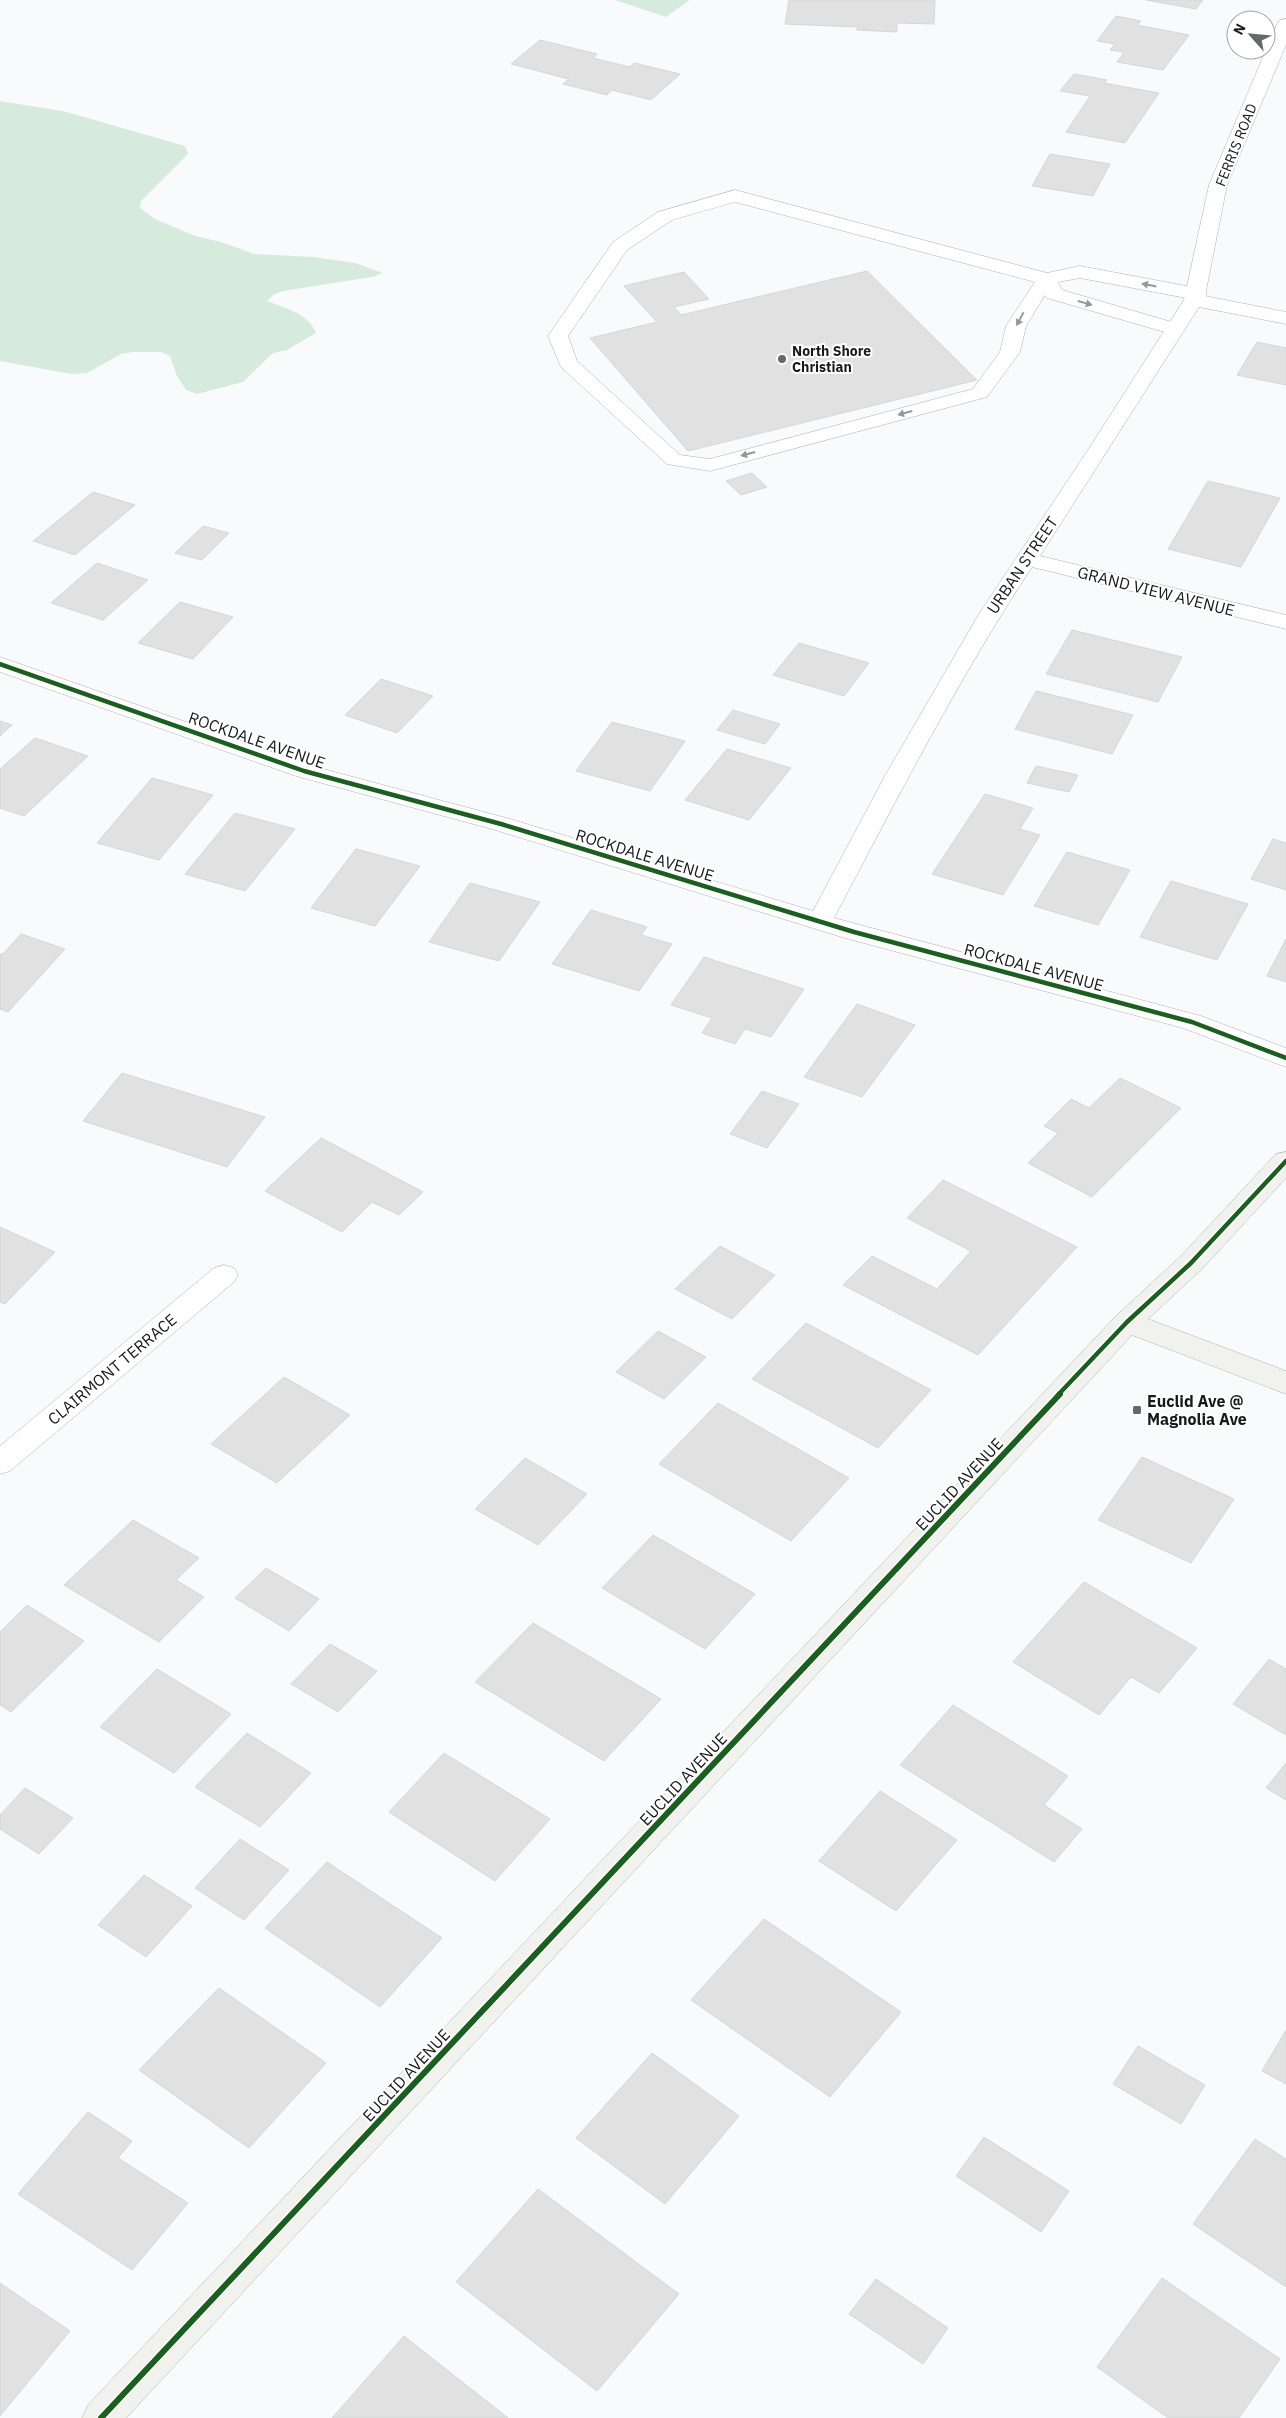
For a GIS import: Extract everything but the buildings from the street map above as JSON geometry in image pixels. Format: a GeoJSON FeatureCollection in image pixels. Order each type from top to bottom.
{"type":"FeatureCollection","features":[{"type":"Feature","properties":{"kind":"street","name":"FERRIS ROAD"},"geometry":{"type":"LineString","coordinates":[[1195,297],[1218,185],[1286,24]]}},
{"type":"Feature","properties":{"kind":"street"},"geometry":{"type":"LineString","coordinates":[[1047,279],[1032,298],[1016,326],[1010,352],[980,393],[710,465],[674,460],[568,363],[558,336],[620,246],[665,216],[735,196],[1047,279],[1080,272],[1286,318]]}},
{"type":"Feature","properties":{"kind":"street"},"geometry":{"type":"LineString","coordinates":[[1047,279],[1054,294],[1175,329]]}},
{"type":"Feature","properties":{"kind":"street","name":"URBAN STREET"},"geometry":{"type":"LineString","coordinates":[[820,921],[898,774],[990,614],[1195,297]]}},
{"type":"Feature","properties":{"kind":"street","name":"GRAND VIEW AVENUE"},"geometry":{"type":"LineString","coordinates":[[1027,559],[1286,622]]}},
{"type":"Feature","properties":{"kind":"street","name":"ROCKDALE AVENUE"},"geometry":{"type":"LineString","coordinates":[[0,664],[304,771],[501,824],[820,921],[1192,1022],[1286,1058]]}},
{"type":"Feature","properties":{"kind":"street","name":"EUCLID AVENUE"},"geometry":{"type":"LineString","coordinates":[[101,2418],[1127,1322],[1191,1263],[1286,1161]]}},
{"type":"Feature","properties":{"kind":"street","name":"CLAIRMONT TERRACE"},"geometry":{"type":"LineString","coordinates":[[0,1463],[224,1275]]}},
{"type":"Feature","properties":{"kind":"street"},"geometry":{"type":"LineString","coordinates":[[1127,1322],[1286,1383]]}},
{"type":"Feature","properties":{"kind":"green space"},"geometry":{"type":"Polygon","coordinates":[[[615,0],[690,0],[666,17],[615,0]]]}},
{"type":"Feature","properties":{"kind":"green space"},"geometry":{"type":"Polygon","coordinates":[[[0,101],[67,112],[185,146],[188,154],[141,201],[140,208],[155,219],[195,236],[221,242],[254,254],[314,257],[355,263],[383,273],[372,277],[283,291],[273,295],[267,301],[302,316],[313,326],[316,333],[287,350],[273,353],[243,382],[197,394],[186,390],[177,376],[170,356],[161,352],[121,354],[87,373],[71,374],[0,361],[0,101]]]}},
{"type":"Feature","properties":{"kind":"cycle path"},"geometry":{"type":"LineString","coordinates":[[0,664],[304,771],[501,824],[854,932],[1192,1022],[1286,1058]]}},
{"type":"Feature","properties":{"kind":"cycle path"},"geometry":{"type":"LineString","coordinates":[[101,2418],[1127,1322],[1191,1263],[1286,1161]]}},
{"type":"Feature","properties":{"kind":"place","name":"North Shore Christian"},"geometry":{"type":"Point","coordinates":[782,359]}},
{"type":"Feature","properties":{"kind":"place","name":"Euclid Ave @ Magnolia Ave"},"geometry":{"type":"Point","coordinates":[1137,1410]}}]}
